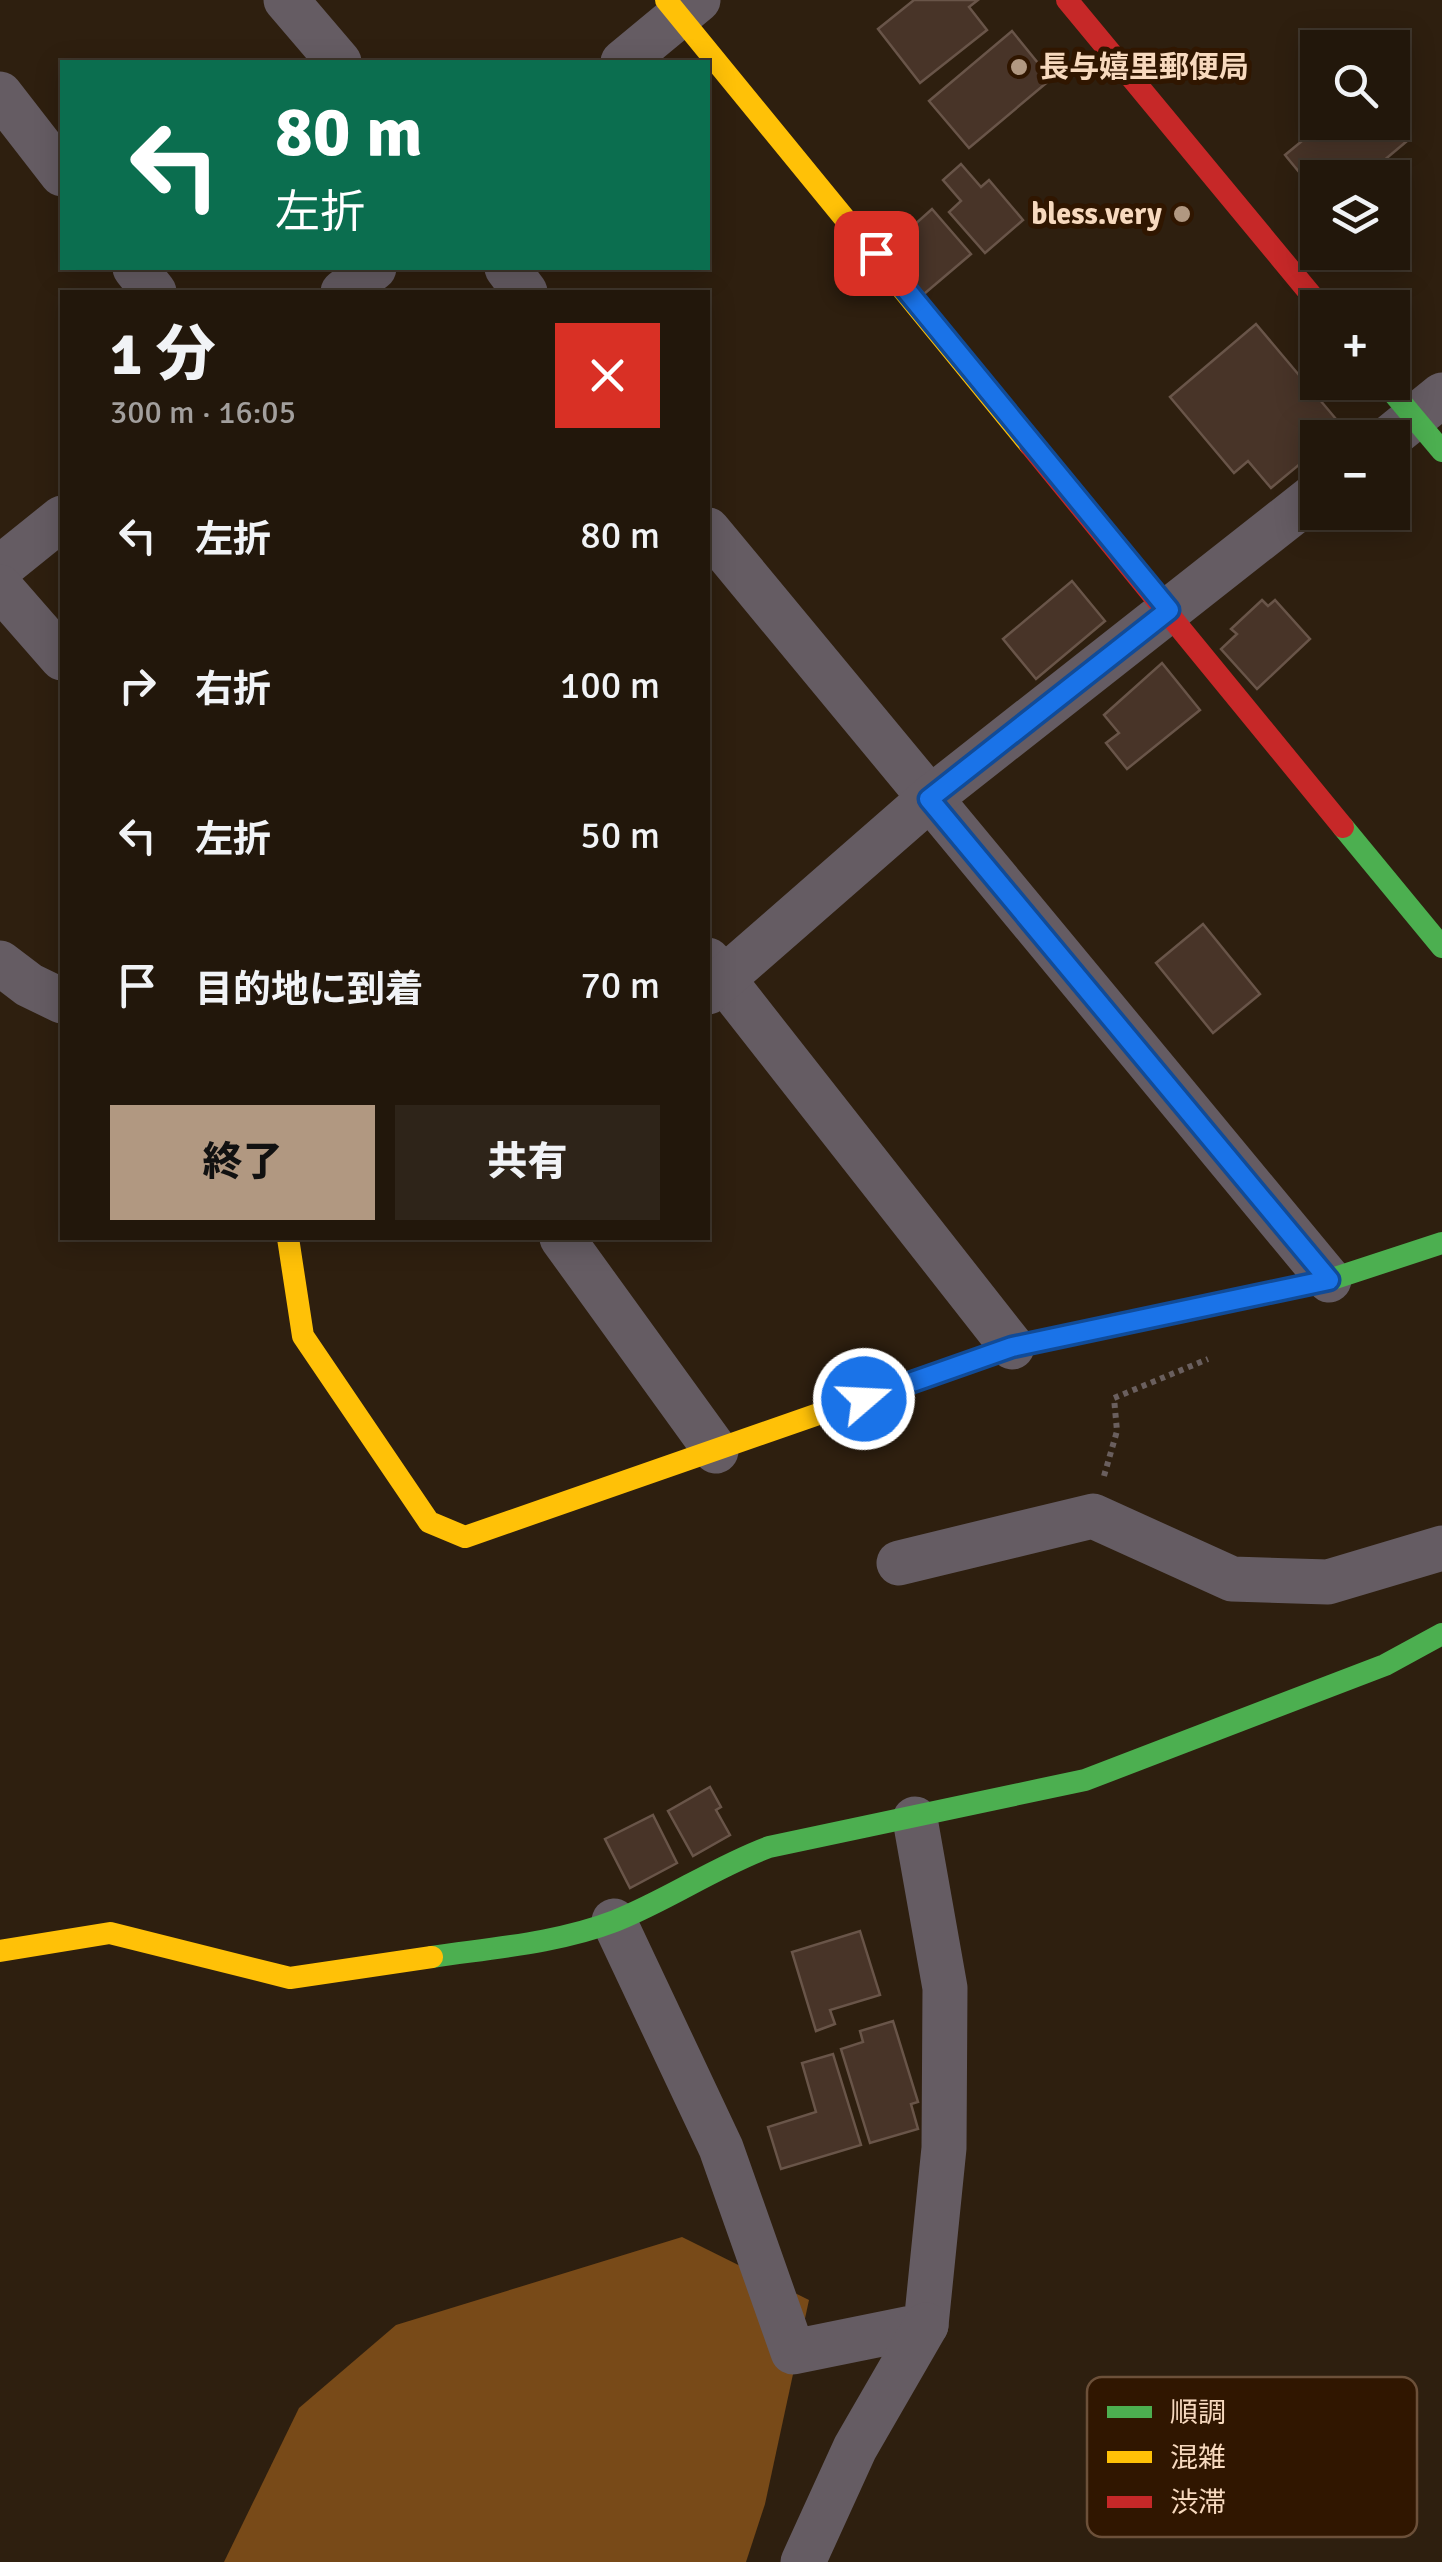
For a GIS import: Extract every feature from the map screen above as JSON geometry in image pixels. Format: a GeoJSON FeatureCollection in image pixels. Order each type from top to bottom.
{"type":"FeatureCollection","features":[{"type":"Feature","properties":{"kind":"street"},"geometry":{"type":"LineString","coordinates":[[286,0],[337,60]]}},
{"type":"Feature","properties":{"kind":"street"},"geometry":{"type":"LineString","coordinates":[[1068,0],[1307,290]]}},
{"type":"Feature","properties":{"kind":"street"},"geometry":{"type":"LineString","coordinates":[[625,60],[681,5],[1442,947]]}},
{"type":"Feature","properties":{"kind":"street"},"geometry":{"type":"LineString","coordinates":[[0,94],[60,171]]}},
{"type":"Feature","properties":{"kind":"street"},"geometry":{"type":"LineString","coordinates":[[137,270],[152,290]]}},
{"type":"Feature","properties":{"kind":"street"},"geometry":{"type":"LineString","coordinates":[[346,290],[371,270]]}},
{"type":"Feature","properties":{"kind":"street"},"geometry":{"type":"LineString","coordinates":[[1400,400],[1422,426]]}},
{"type":"Feature","properties":{"kind":"street"},"geometry":{"type":"LineString","coordinates":[[1012,1347],[713,977],[929,799],[1300,508]]}},
{"type":"Feature","properties":{"kind":"street"},"geometry":{"type":"LineString","coordinates":[[0,568],[60,520]]}},
{"type":"Feature","properties":{"kind":"street"},"geometry":{"type":"LineString","coordinates":[[710,532],[1329,1280]]}},
{"type":"Feature","properties":{"kind":"street"},"geometry":{"type":"LineString","coordinates":[[0,587],[60,656]]}},
{"type":"Feature","properties":{"kind":"street"},"geometry":{"type":"LineString","coordinates":[[0,963],[29,985],[60,999]]}},
{"type":"Feature","properties":{"kind":"street"},"geometry":{"type":"LineString","coordinates":[[288,1240],[303,1336],[428,1522],[466,1538],[1012,1347],[1329,1280],[1442,1243]]}},
{"type":"Feature","properties":{"kind":"street"},"geometry":{"type":"LineString","coordinates":[[563,1240],[716,1451]]}},
{"type":"Feature","properties":{"kind":"street"},"geometry":{"type":"LineString","coordinates":[[899,1563],[1093,1516],[1232,1578],[1328,1582],[1442,1548]]}},
{"type":"Feature","properties":{"kind":"street"},"geometry":{"type":"LineString","coordinates":[[0,1951],[110,1933],[290,1978],[526,1943],[614,1921],[728,1862],[769,1847],[916,1819],[1085,1780],[1385,1664],[1442,1634]]}},
{"type":"Feature","properties":{"kind":"street"},"geometry":{"type":"LineString","coordinates":[[803,2562],[856,2448],[926,2325],[944,2148],[945,1988],[916,1819]]}},
{"type":"Feature","properties":{"kind":"street"},"geometry":{"type":"LineString","coordinates":[[614,1921],[721,2148],[792,2352],[926,2325]]}},
{"type":"Feature","properties":{"kind":"path"},"geometry":{"type":"LineString","coordinates":[[1093,1516],[1117,1431],[1114,1398],[1192,1365]]}},
{"type":"Feature","properties":{"kind":"shaded area"},"geometry":{"type":"Polygon","coordinates":[[[682,2237],[809,2300],[765,2504],[746,2562],[224,2562],[299,2408],[396,2325],[682,2237]]]}},
{"type":"Feature","properties":{"kind":"building"},"geometry":{"type":"Polygon","coordinates":[[[914,0],[978,0],[969,7],[987,30],[920,83],[878,29],[914,0]]]}},
{"type":"Feature","properties":{"kind":"building"},"geometry":{"type":"Polygon","coordinates":[[[1012,31],[1051,79],[969,148],[929,101],[1012,31]]]}},
{"type":"Feature","properties":{"kind":"building"},"geometry":{"type":"Polygon","coordinates":[[[1303,140],[1407,141],[1384,160],[1300,160],[1300,173],[1285,155],[1303,140]]]}},
{"type":"Feature","properties":{"kind":"building"},"geometry":{"type":"Polygon","coordinates":[[[961,164],[981,187],[989,180],[1023,220],[985,253],[949,212],[961,201],[943,180],[961,164]]]}},
{"type":"Feature","properties":{"kind":"building"},"geometry":{"type":"Polygon","coordinates":[[[932,209],[971,254],[924,294],[886,250],[932,209]]]}},
{"type":"Feature","properties":{"kind":"building"},"geometry":{"type":"Polygon","coordinates":[[[1256,324],[1300,376],[1300,400],[1320,400],[1336,419],[1300,420],[1300,464],[1271,488],[1248,461],[1234,473],[1170,397],[1256,324]]]}},
{"type":"Feature","properties":{"kind":"building"},"geometry":{"type":"Polygon","coordinates":[[[1072,581],[1105,621],[1036,679],[1003,639],[1072,581]]]}},
{"type":"Feature","properties":{"kind":"building"},"geometry":{"type":"Polygon","coordinates":[[[1262,600],[1268,606],[1275,600],[1310,639],[1257,689],[1221,649],[1237,634],[1231,629],[1262,600]]]}},
{"type":"Feature","properties":{"kind":"building"},"geometry":{"type":"Polygon","coordinates":[[[1162,663],[1200,710],[1127,769],[1106,743],[1119,733],[1104,715],[1162,663]]]}},
{"type":"Feature","properties":{"kind":"building"},"geometry":{"type":"Polygon","coordinates":[[[1203,924],[1260,994],[1213,1033],[1156,963],[1203,924]]]}},
{"type":"Feature","properties":{"kind":"building"},"geometry":{"type":"Polygon","coordinates":[[[710,1787],[721,1807],[716,1810],[730,1835],[693,1856],[668,1811],[710,1787]]]}},
{"type":"Feature","properties":{"kind":"building"},"geometry":{"type":"Polygon","coordinates":[[[653,1815],[677,1863],[630,1888],[605,1839],[653,1815]]]}},
{"type":"Feature","properties":{"kind":"building"},"geometry":{"type":"Polygon","coordinates":[[[860,1931],[880,1995],[830,2010],[835,2024],[816,2031],[792,1952],[860,1931]]]}},
{"type":"Feature","properties":{"kind":"building"},"geometry":{"type":"Polygon","coordinates":[[[893,2021],[918,2102],[911,2104],[918,2129],[870,2143],[841,2049],[863,2042],[860,2031],[893,2021]]]}},
{"type":"Feature","properties":{"kind":"building"},"geometry":{"type":"Polygon","coordinates":[[[833,2054],[861,2145],[781,2169],[768,2127],[816,2112],[802,2063],[833,2054]]]}},
{"type":"Feature","properties":{"kind":"traffic: fast"},"geometry":{"type":"LineString","coordinates":[[1399,400],[1442,451]]}},
{"type":"Feature","properties":{"kind":"traffic: fast"},"geometry":{"type":"LineString","coordinates":[[1343,827],[1442,947]]}},
{"type":"Feature","properties":{"kind":"traffic: fast"},"geometry":{"type":"LineString","coordinates":[[916,1380],[1012,1347],[1329,1280],[1442,1243]]}},
{"type":"Feature","properties":{"kind":"traffic: fast"},"geometry":{"type":"LineString","coordinates":[[432,1957],[571,1935],[615,1921],[769,1847],[1085,1780],[1385,1665],[1442,1634]]}},
{"type":"Feature","properties":{"kind":"traffic: slow"},"geometry":{"type":"LineString","coordinates":[[666,0],[1030,445]]}},
{"type":"Feature","properties":{"kind":"traffic: slow"},"geometry":{"type":"LineString","coordinates":[[288,1240],[303,1336],[429,1522],[465,1537],[916,1380]]}},
{"type":"Feature","properties":{"kind":"traffic: slow"},"geometry":{"type":"LineString","coordinates":[[0,1951],[110,1933],[290,1978],[432,1957]]}},
{"type":"Feature","properties":{"kind":"traffic: jam"},"geometry":{"type":"LineString","coordinates":[[1067,0],[1307,290]]}},
{"type":"Feature","properties":{"kind":"traffic: jam"},"geometry":{"type":"LineString","coordinates":[[1030,445],[1343,827]]}},
{"type":"Feature","properties":{"kind":"place","name":"長与嬉里郵便局"},"geometry":{"type":"Point","coordinates":[1019,67]}},
{"type":"Feature","properties":{"kind":"place","name":"bless.very"},"geometry":{"type":"Point","coordinates":[1182,214]}},
{"type":"Feature","properties":{"kind":"route"},"geometry":{"type":"LineString","coordinates":[[864,1399],[1012,1347],[1329,1280],[929,799],[1169,610],[876,253]]}}]}
